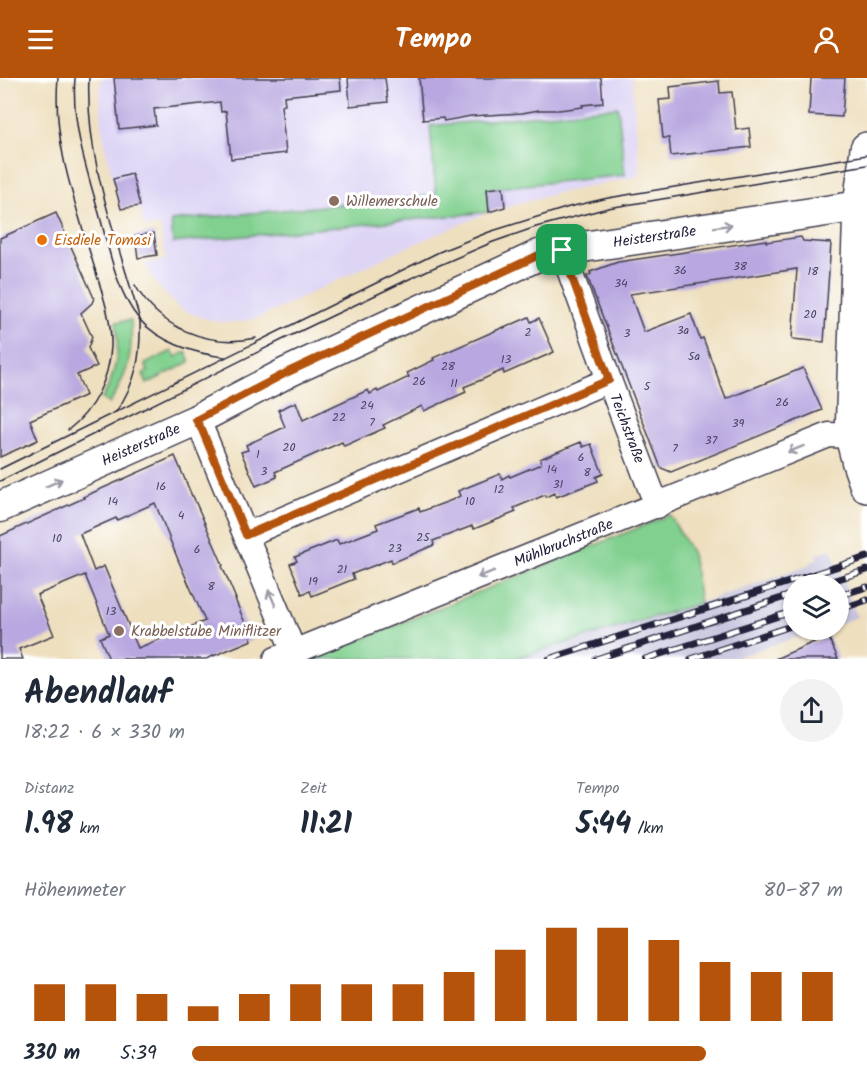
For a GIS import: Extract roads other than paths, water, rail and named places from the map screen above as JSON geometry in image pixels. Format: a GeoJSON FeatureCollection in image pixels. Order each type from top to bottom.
{"type":"FeatureCollection","features":[{"type":"Feature","properties":{"kind":"main road"},"geometry":{"type":"LineString","coordinates":[[867,148],[860,206],[852,436],[867,486]]}},
{"type":"Feature","properties":{"kind":"street","name":"Heisterstraße"},"geometry":{"type":"LineString","coordinates":[[0,507],[196,420],[288,372],[539,255],[860,206]]}},
{"type":"Feature","properties":{"kind":"street","name":"Teichstraße"},"geometry":{"type":"LineString","coordinates":[[562,250],[657,506]]}},
{"type":"Feature","properties":{"kind":"street"},"geometry":{"type":"LineString","coordinates":[[246,535],[609,380]]}},
{"type":"Feature","properties":{"kind":"street"},"geometry":{"type":"LineString","coordinates":[[196,420],[246,535],[285,655]]}},
{"type":"Feature","properties":{"kind":"street","name":"Mühlbruchstraße"},"geometry":{"type":"LineString","coordinates":[[285,655],[829,435],[852,436]]}},
{"type":"Feature","properties":{"kind":"tram line"},"geometry":{"type":"LineString","coordinates":[[58,78],[57,102],[62,150],[73,197],[106,306],[111,337],[110,359],[98,393],[85,413],[68,430]]}},
{"type":"Feature","properties":{"kind":"tram line"},"geometry":{"type":"LineString","coordinates":[[75,78],[74,96],[82,149],[110,256],[125,297],[139,319],[157,334],[178,346],[225,357]]}},
{"type":"Feature","properties":{"kind":"tram line"},"geometry":{"type":"LineString","coordinates":[[89,78],[92,140],[98,170],[140,320],[140,345],[136,368],[129,390],[116,412]]}},
{"type":"Feature","properties":{"kind":"tram line"},"geometry":{"type":"LineString","coordinates":[[0,469],[439,252],[489,232],[569,207],[608,198],[867,155]]}},
{"type":"Feature","properties":{"kind":"tram line"},"geometry":{"type":"LineString","coordinates":[[0,481],[290,336],[426,271],[493,242],[536,227],[608,208],[867,165]]}},
{"type":"Feature","properties":{"kind":"tram line"},"geometry":{"type":"LineString","coordinates":[[135,285],[157,313],[186,331],[220,340],[256,338]]}},
{"type":"Feature","properties":{"kind":"railway"},"geometry":{"type":"LineString","coordinates":[[549,659],[867,557]]}},
{"type":"Feature","properties":{"kind":"railway"},"geometry":{"type":"LineString","coordinates":[[849,576],[867,570]]}},
{"type":"Feature","properties":{"kind":"railway"},"geometry":{"type":"LineString","coordinates":[[849,593],[867,587]]}},
{"type":"Feature","properties":{"kind":"railway"},"geometry":{"type":"LineString","coordinates":[[596,659],[783,598]]}},
{"type":"Feature","properties":{"kind":"railway"},"geometry":{"type":"LineString","coordinates":[[849,606],[867,600]]}},
{"type":"Feature","properties":{"kind":"railway"},"geometry":{"type":"LineString","coordinates":[[645,659],[783,615]]}},
{"type":"Feature","properties":{"kind":"railway"},"geometry":{"type":"LineString","coordinates":[[691,659],[783,629]]}},
{"type":"Feature","properties":{"kind":"place","name":"Willemerschule"},"geometry":{"type":"Point","coordinates":[334,201]}},
{"type":"Feature","properties":{"kind":"place","name":"Eisdiele Tomasi"},"geometry":{"type":"Point","coordinates":[42,240]}},
{"type":"Feature","properties":{"kind":"place","name":"Krabbelstube Miniflitzer"},"geometry":{"type":"Point","coordinates":[119,631]}}]}
